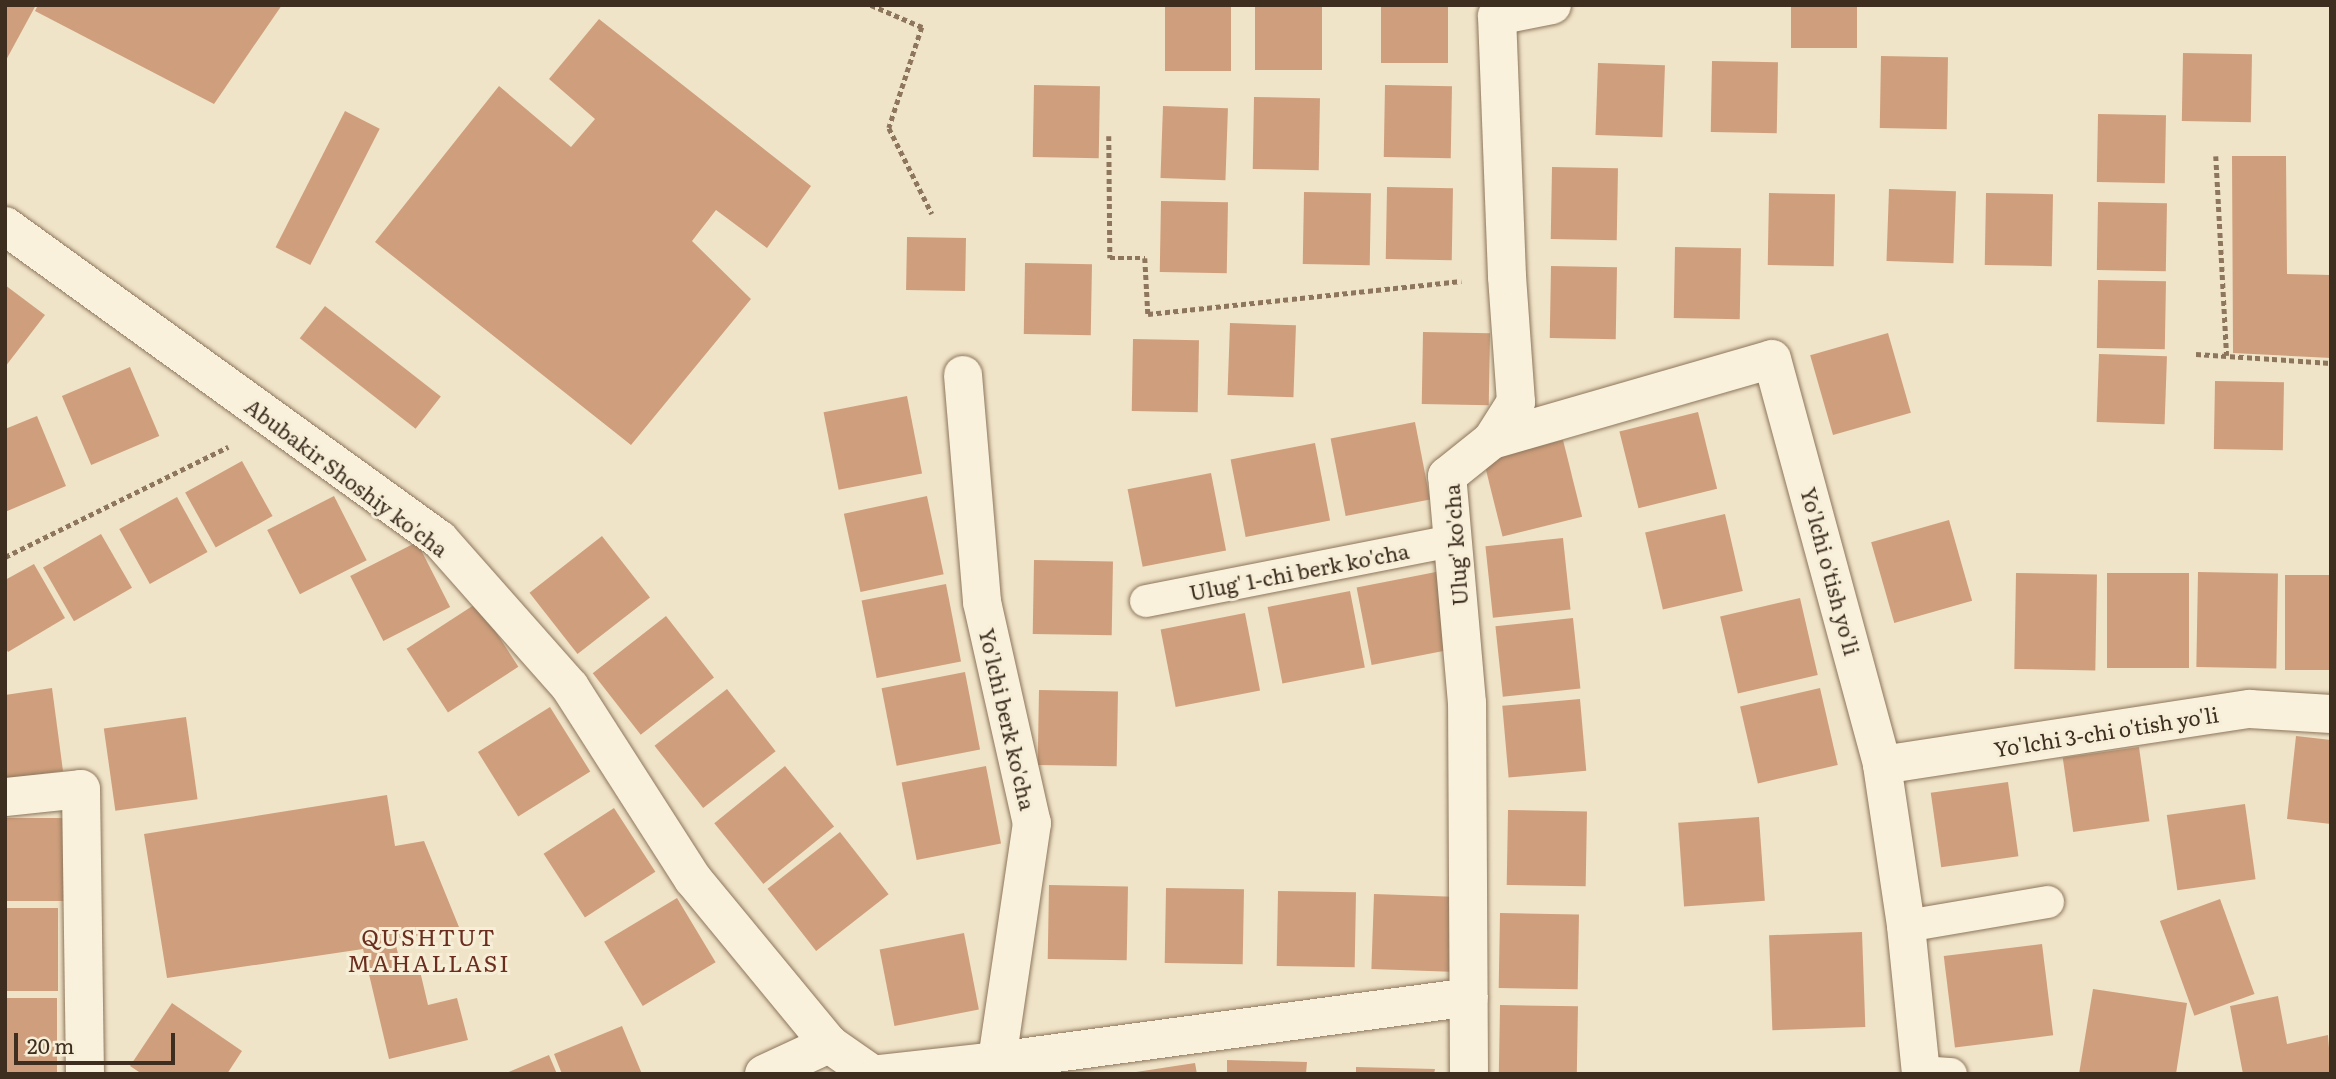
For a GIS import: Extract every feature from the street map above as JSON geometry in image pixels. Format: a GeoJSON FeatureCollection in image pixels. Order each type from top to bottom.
{"type":"FeatureCollection","features":[{"type":"Feature","properties":{"kind":"street","name":"Ulug' ko'cha"},"geometry":{"type":"LineString","coordinates":[[1469,1074],[1467,703],[1447,476],[1492,440],[1516,402],[1507,276],[1497,16],[1552,5]]}},
{"type":"Feature","properties":{"kind":"street","name":"Abubakir Shoshiy ko'cha"},"geometry":{"type":"LineString","coordinates":[[5,226],[440,540],[569,687],[693,879],[829,1044],[872,1074]]}},
{"type":"Feature","properties":{"kind":"street","name":"Yo'lchi o'tish yo'li"},"geometry":{"type":"LineString","coordinates":[[1492,440],[1772,359],[1882,765],[1931,1073]]}},
{"type":"Feature","properties":{"kind":"street","name":"Yo'lchi berk ko'cha"},"geometry":{"type":"LineString","coordinates":[[963,375],[982,602],[1032,823],[997,1061]]}},
{"type":"Feature","properties":{"kind":"street","name":"Yo'lchi 3-chi o'tish yo'li"},"geometry":{"type":"LineString","coordinates":[[1882,765],[2250,709],[2331,715]]}},
{"type":"Feature","properties":{"kind":"street"},"geometry":{"type":"LineString","coordinates":[[5,797],[81,789],[85,1074]]}},
{"type":"Feature","properties":{"kind":"street"},"geometry":{"type":"LineString","coordinates":[[879,1074],[997,1061],[1469,996]]}},
{"type":"Feature","properties":{"kind":"street"},"geometry":{"type":"LineString","coordinates":[[764,1074],[829,1044]]}},
{"type":"Feature","properties":{"kind":"lane","name":"Ulug' 1-chi berk ko'cha"},"geometry":{"type":"LineString","coordinates":[[1146,601],[1453,541]]}},
{"type":"Feature","properties":{"kind":"lane"},"geometry":{"type":"LineString","coordinates":[[1906,926],[2048,902]]}},
{"type":"Feature","properties":{"kind":"path"},"geometry":{"type":"LineString","coordinates":[[872,5],[922,27],[889,128],[932,214]]}},
{"type":"Feature","properties":{"kind":"path"},"geometry":{"type":"LineString","coordinates":[[1109,136],[1110,258],[1145,258],[1148,314],[1507,276]]}},
{"type":"Feature","properties":{"kind":"path"},"geometry":{"type":"LineString","coordinates":[[2216,156],[2227,356]]}},
{"type":"Feature","properties":{"kind":"path"},"geometry":{"type":"LineString","coordinates":[[2196,354],[2331,363]]}},
{"type":"Feature","properties":{"kind":"path"},"geometry":{"type":"LineString","coordinates":[[5,557],[276,423]]}},
{"type":"Feature","properties":{"kind":"building"},"geometry":{"type":"Polygon","coordinates":[[[5,5],[36,5],[5,62],[5,5]]]}},
{"type":"Feature","properties":{"kind":"building"},"geometry":{"type":"Polygon","coordinates":[[[38,5],[282,5],[214,104],[35,11],[38,5]]]}},
{"type":"Feature","properties":{"kind":"building"},"geometry":{"type":"Polygon","coordinates":[[[1165,5],[1231,5],[1231,71],[1165,71],[1165,5]]]}},
{"type":"Feature","properties":{"kind":"building"},"geometry":{"type":"Polygon","coordinates":[[[1255,5],[1322,5],[1322,70],[1255,70],[1255,5]]]}},
{"type":"Feature","properties":{"kind":"building"},"geometry":{"type":"Polygon","coordinates":[[[1381,5],[1448,5],[1448,63],[1381,63],[1381,5]]]}},
{"type":"Feature","properties":{"kind":"building"},"geometry":{"type":"Polygon","coordinates":[[[1791,5],[1857,5],[1857,48],[1791,48],[1791,5]]]}},
{"type":"Feature","properties":{"kind":"building"},"geometry":{"type":"Polygon","coordinates":[[[599,19],[811,186],[767,248],[716,210],[692,241],[751,299],[631,445],[375,242],[499,86],[571,147],[595,119],[549,79],[599,19]]]}},
{"type":"Feature","properties":{"kind":"building"},"geometry":{"type":"Polygon","coordinates":[[[2183,53],[2252,54],[2251,122],[2182,121],[2183,53]]]}},
{"type":"Feature","properties":{"kind":"building"},"geometry":{"type":"Polygon","coordinates":[[[1881,56],[1948,57],[1947,129],[1880,128],[1881,56]]]}},
{"type":"Feature","properties":{"kind":"building"},"geometry":{"type":"Polygon","coordinates":[[[1712,61],[1778,62],[1777,133],[1711,132],[1712,61]]]}},
{"type":"Feature","properties":{"kind":"building"},"geometry":{"type":"Polygon","coordinates":[[[1598,63],[1665,65],[1662,137],[1595,135],[1598,63]]]}},
{"type":"Feature","properties":{"kind":"building"},"geometry":{"type":"Polygon","coordinates":[[[1034,85],[1100,86],[1099,158],[1033,157],[1034,85]]]}},
{"type":"Feature","properties":{"kind":"building"},"geometry":{"type":"Polygon","coordinates":[[[1385,85],[1452,86],[1451,158],[1384,157],[1385,85]]]}},
{"type":"Feature","properties":{"kind":"building"},"geometry":{"type":"Polygon","coordinates":[[[1254,97],[1320,98],[1319,170],[1253,169],[1254,97]]]}},
{"type":"Feature","properties":{"kind":"building"},"geometry":{"type":"Polygon","coordinates":[[[1163,106],[1228,108],[1225,180],[1160,178],[1163,106]]]}},
{"type":"Feature","properties":{"kind":"building"},"geometry":{"type":"Polygon","coordinates":[[[345,111],[380,129],[310,265],[276,247],[345,111]]]}},
{"type":"Feature","properties":{"kind":"building"},"geometry":{"type":"Polygon","coordinates":[[[2098,114],[2166,115],[2165,183],[2097,182],[2098,114]]]}},
{"type":"Feature","properties":{"kind":"building"},"geometry":{"type":"Polygon","coordinates":[[[2232,156],[2286,156],[2287,274],[2331,275],[2331,358],[2233,353],[2232,156]]]}},
{"type":"Feature","properties":{"kind":"building"},"geometry":{"type":"Polygon","coordinates":[[[1552,167],[1618,168],[1617,240],[1551,239],[1552,167]]]}},
{"type":"Feature","properties":{"kind":"building"},"geometry":{"type":"Polygon","coordinates":[[[1387,187],[1453,188],[1452,260],[1386,259],[1387,187]]]}},
{"type":"Feature","properties":{"kind":"building"},"geometry":{"type":"Polygon","coordinates":[[[1889,189],[1956,191],[1953,263],[1886,261],[1889,189]]]}},
{"type":"Feature","properties":{"kind":"building"},"geometry":{"type":"Polygon","coordinates":[[[1304,192],[1371,193],[1370,265],[1303,264],[1304,192]]]}},
{"type":"Feature","properties":{"kind":"building"},"geometry":{"type":"Polygon","coordinates":[[[1769,193],[1835,194],[1834,266],[1768,265],[1769,193]]]}},
{"type":"Feature","properties":{"kind":"building"},"geometry":{"type":"Polygon","coordinates":[[[1986,193],[2053,194],[2052,266],[1985,265],[1986,193]]]}},
{"type":"Feature","properties":{"kind":"building"},"geometry":{"type":"Polygon","coordinates":[[[1161,201],[1228,202],[1227,273],[1160,272],[1161,201]]]}},
{"type":"Feature","properties":{"kind":"building"},"geometry":{"type":"Polygon","coordinates":[[[2098,202],[2167,203],[2166,271],[2097,270],[2098,202]]]}},
{"type":"Feature","properties":{"kind":"building"},"geometry":{"type":"Polygon","coordinates":[[[907,237],[966,238],[965,291],[906,290],[907,237]]]}},
{"type":"Feature","properties":{"kind":"building"},"geometry":{"type":"Polygon","coordinates":[[[1675,247],[1741,248],[1740,319],[1674,318],[1675,247]]]}},
{"type":"Feature","properties":{"kind":"building"},"geometry":{"type":"Polygon","coordinates":[[[1025,263],[1092,264],[1091,335],[1024,334],[1025,263]]]}},
{"type":"Feature","properties":{"kind":"building"},"geometry":{"type":"Polygon","coordinates":[[[1551,266],[1617,267],[1616,339],[1550,338],[1551,266]]]}},
{"type":"Feature","properties":{"kind":"building"},"geometry":{"type":"Polygon","coordinates":[[[2098,280],[2166,281],[2165,349],[2097,348],[2098,280]]]}},
{"type":"Feature","properties":{"kind":"building"},"geometry":{"type":"Polygon","coordinates":[[[5,285],[45,315],[5,367],[5,285]]]}},
{"type":"Feature","properties":{"kind":"building"},"geometry":{"type":"Polygon","coordinates":[[[325,306],[441,397],[416,429],[300,338],[325,306]]]}},
{"type":"Feature","properties":{"kind":"building"},"geometry":{"type":"Polygon","coordinates":[[[1230,323],[1296,325],[1293,397],[1227,395],[1230,323]]]}},
{"type":"Feature","properties":{"kind":"building"},"geometry":{"type":"Polygon","coordinates":[[[1423,332],[1490,333],[1489,405],[1422,404],[1423,332]]]}},
{"type":"Feature","properties":{"kind":"building"},"geometry":{"type":"Polygon","coordinates":[[[1888,333],[1911,413],[1833,435],[1810,355],[1888,333]]]}},
{"type":"Feature","properties":{"kind":"building"},"geometry":{"type":"Polygon","coordinates":[[[1133,339],[1199,340],[1198,412],[1132,411],[1133,339]]]}},
{"type":"Feature","properties":{"kind":"building"},"geometry":{"type":"Polygon","coordinates":[[[2099,354],[2167,356],[2165,424],[2097,422],[2099,354]]]}},
{"type":"Feature","properties":{"kind":"building"},"geometry":{"type":"Polygon","coordinates":[[[130,367],[159,436],[91,465],[62,396],[130,367]]]}},
{"type":"Feature","properties":{"kind":"building"},"geometry":{"type":"Polygon","coordinates":[[[2215,381],[2284,382],[2283,450],[2214,449],[2215,381]]]}},
{"type":"Feature","properties":{"kind":"building"},"geometry":{"type":"Polygon","coordinates":[[[907,396],[922,474],[839,490],[824,412],[907,396]]]}},
{"type":"Feature","properties":{"kind":"building"},"geometry":{"type":"Polygon","coordinates":[[[1698,412],[1717,489],[1639,508],[1619,432],[1698,412]]]}},
{"type":"Feature","properties":{"kind":"building"},"geometry":{"type":"Polygon","coordinates":[[[37,416],[66,486],[5,512],[5,429],[37,416]]]}},
{"type":"Feature","properties":{"kind":"building"},"geometry":{"type":"Polygon","coordinates":[[[1415,422],[1430,500],[1346,516],[1331,438],[1415,422]]]}},
{"type":"Feature","properties":{"kind":"building"},"geometry":{"type":"Polygon","coordinates":[[[1563,440],[1582,517],[1503,536],[1483,460],[1563,440]]]}},
{"type":"Feature","properties":{"kind":"building"},"geometry":{"type":"Polygon","coordinates":[[[1315,443],[1330,521],[1246,537],[1231,459],[1315,443]]]}},
{"type":"Feature","properties":{"kind":"building"},"geometry":{"type":"Polygon","coordinates":[[[242,461],[273,516],[216,548],[185,493],[242,461]]]}},
{"type":"Feature","properties":{"kind":"building"},"geometry":{"type":"Polygon","coordinates":[[[1211,473],[1226,551],[1143,567],[1128,489],[1211,473]]]}},
{"type":"Feature","properties":{"kind":"building"},"geometry":{"type":"Polygon","coordinates":[[[334,496],[367,560],[300,594],[267,530],[334,496]]]}},
{"type":"Feature","properties":{"kind":"building"},"geometry":{"type":"Polygon","coordinates":[[[927,496],[944,574],[860,592],[844,514],[927,496]]]}},
{"type":"Feature","properties":{"kind":"building"},"geometry":{"type":"Polygon","coordinates":[[[177,497],[208,552],[150,584],[119,529],[177,497]]]}},
{"type":"Feature","properties":{"kind":"building"},"geometry":{"type":"Polygon","coordinates":[[[1725,514],[1743,591],[1663,609],[1645,532],[1725,514]]]}},
{"type":"Feature","properties":{"kind":"building"},"geometry":{"type":"Polygon","coordinates":[[[1949,520],[1972,601],[1894,623],[1871,542],[1949,520]]]}},
{"type":"Feature","properties":{"kind":"building"},"geometry":{"type":"Polygon","coordinates":[[[101,534],[132,588],[74,621],[43,568],[101,534]]]}},
{"type":"Feature","properties":{"kind":"building"},"geometry":{"type":"Polygon","coordinates":[[[602,536],[650,597],[578,654],[530,593],[602,536]]]}},
{"type":"Feature","properties":{"kind":"building"},"geometry":{"type":"Polygon","coordinates":[[[1563,538],[1571,610],[1493,618],[1485,546],[1563,538]]]}},
{"type":"Feature","properties":{"kind":"building"},"geometry":{"type":"Polygon","coordinates":[[[417,542],[450,607],[383,641],[350,576],[417,542]]]}},
{"type":"Feature","properties":{"kind":"building"},"geometry":{"type":"Polygon","coordinates":[[[1034,560],[1113,561],[1112,635],[1033,634],[1034,560]]]}},
{"type":"Feature","properties":{"kind":"building"},"geometry":{"type":"Polygon","coordinates":[[[34,564],[65,618],[8,652],[5,647],[5,580],[34,564]]]}},
{"type":"Feature","properties":{"kind":"building"},"geometry":{"type":"Polygon","coordinates":[[[1441,571],[1456,649],[1372,665],[1357,587],[1441,571]]]}},
{"type":"Feature","properties":{"kind":"building"},"geometry":{"type":"Polygon","coordinates":[[[2198,572],[2278,573],[2276,668],[2196,667],[2198,572]]]}},
{"type":"Feature","properties":{"kind":"building"},"geometry":{"type":"Polygon","coordinates":[[[2016,573],[2097,574],[2095,670],[2014,669],[2016,573]]]}},
{"type":"Feature","properties":{"kind":"building"},"geometry":{"type":"Polygon","coordinates":[[[2107,573],[2189,573],[2189,668],[2107,668],[2107,573]]]}},
{"type":"Feature","properties":{"kind":"building"},"geometry":{"type":"Polygon","coordinates":[[[2285,575],[2331,575],[2331,670],[2285,670],[2285,575]]]}},
{"type":"Feature","properties":{"kind":"building"},"geometry":{"type":"Polygon","coordinates":[[[946,584],[961,662],[877,678],[862,600],[946,584]]]}},
{"type":"Feature","properties":{"kind":"building"},"geometry":{"type":"Polygon","coordinates":[[[1350,591],[1365,668],[1282,684],[1268,607],[1350,591]]]}},
{"type":"Feature","properties":{"kind":"building"},"geometry":{"type":"Polygon","coordinates":[[[1800,598],[1818,675],[1738,693],[1720,616],[1800,598]]]}},
{"type":"Feature","properties":{"kind":"building"},"geometry":{"type":"Polygon","coordinates":[[[477,603],[518,667],[448,712],[407,649],[477,603]]]}},
{"type":"Feature","properties":{"kind":"building"},"geometry":{"type":"Polygon","coordinates":[[[1245,613],[1260,691],[1176,707],[1161,629],[1245,613]]]}},
{"type":"Feature","properties":{"kind":"building"},"geometry":{"type":"Polygon","coordinates":[[[666,616],[714,677],[641,735],[593,673],[666,616]]]}},
{"type":"Feature","properties":{"kind":"building"},"geometry":{"type":"Polygon","coordinates":[[[1573,618],[1580,689],[1503,697],[1495,626],[1573,618]]]}},
{"type":"Feature","properties":{"kind":"building"},"geometry":{"type":"Polygon","coordinates":[[[965,672],[980,750],[897,766],[882,688],[965,672]]]}},
{"type":"Feature","properties":{"kind":"building"},"geometry":{"type":"Polygon","coordinates":[[[52,688],[63,771],[5,779],[5,695],[52,688]]]}},
{"type":"Feature","properties":{"kind":"building"},"geometry":{"type":"Polygon","coordinates":[[[1820,688],[1838,765],[1758,783],[1740,706],[1820,688]]]}},
{"type":"Feature","properties":{"kind":"building"},"geometry":{"type":"Polygon","coordinates":[[[727,689],[776,751],[703,808],[655,746],[727,689]]]}},
{"type":"Feature","properties":{"kind":"building"},"geometry":{"type":"Polygon","coordinates":[[[1039,690],[1118,691],[1117,766],[1038,765],[1039,690]]]}},
{"type":"Feature","properties":{"kind":"building"},"geometry":{"type":"Polygon","coordinates":[[[1580,699],[1586,771],[1509,778],[1502,706],[1580,699]]]}},
{"type":"Feature","properties":{"kind":"building"},"geometry":{"type":"Polygon","coordinates":[[[550,707],[590,771],[518,816],[478,752],[550,707]]]}},
{"type":"Feature","properties":{"kind":"building"},"geometry":{"type":"Polygon","coordinates":[[[186,717],[198,799],[115,811],[104,729],[186,717]]]}},
{"type":"Feature","properties":{"kind":"building"},"geometry":{"type":"Polygon","coordinates":[[[2296,736],[2331,740],[2331,824],[2287,819],[2296,736]]]}},
{"type":"Feature","properties":{"kind":"building"},"geometry":{"type":"Polygon","coordinates":[[[2139,747],[2149,821],[2073,832],[2063,758],[2139,747]]]}},
{"type":"Feature","properties":{"kind":"building"},"geometry":{"type":"Polygon","coordinates":[[[785,766],[834,827],[763,884],[714,823],[785,766]]]}},
{"type":"Feature","properties":{"kind":"building"},"geometry":{"type":"Polygon","coordinates":[[[986,766],[1001,844],[917,860],[902,782],[986,766]]]}},
{"type":"Feature","properties":{"kind":"building"},"geometry":{"type":"Polygon","coordinates":[[[2008,782],[2018,856],[1941,867],[1931,793],[2008,782]]]}},
{"type":"Feature","properties":{"kind":"building"},"geometry":{"type":"Polygon","coordinates":[[[387,795],[395,846],[424,841],[459,927],[395,941],[403,975],[420,971],[428,1005],[457,998],[468,1040],[389,1059],[363,949],[167,978],[144,834],[387,795]]]}},
{"type":"Feature","properties":{"kind":"building"},"geometry":{"type":"Polygon","coordinates":[[[2245,804],[2256,879],[2177,890],[2167,815],[2245,804]]]}},
{"type":"Feature","properties":{"kind":"building"},"geometry":{"type":"Polygon","coordinates":[[[614,808],[655,872],[585,917],[544,854],[614,808]]]}},
{"type":"Feature","properties":{"kind":"building"},"geometry":{"type":"Polygon","coordinates":[[[1508,810],[1587,811],[1586,886],[1507,885],[1508,810]]]}},
{"type":"Feature","properties":{"kind":"building"},"geometry":{"type":"Polygon","coordinates":[[[1759,817],[1765,901],[1684,906],[1678,823],[1759,817]]]}},
{"type":"Feature","properties":{"kind":"building"},"geometry":{"type":"Polygon","coordinates":[[[5,818],[68,818],[68,901],[5,901],[5,818]]]}},
{"type":"Feature","properties":{"kind":"building"},"geometry":{"type":"Polygon","coordinates":[[[840,832],[889,894],[816,951],[768,889],[840,832]]]}},
{"type":"Feature","properties":{"kind":"building"},"geometry":{"type":"Polygon","coordinates":[[[1049,885],[1128,886],[1127,960],[1048,959],[1049,885]]]}},
{"type":"Feature","properties":{"kind":"building"},"geometry":{"type":"Polygon","coordinates":[[[1166,888],[1244,889],[1243,964],[1165,963],[1166,888]]]}},
{"type":"Feature","properties":{"kind":"building"},"geometry":{"type":"Polygon","coordinates":[[[1278,891],[1356,892],[1355,967],[1277,966],[1278,891]]]}},
{"type":"Feature","properties":{"kind":"building"},"geometry":{"type":"Polygon","coordinates":[[[1374,894],[1453,897],[1450,972],[1371,969],[1374,894]]]}},
{"type":"Feature","properties":{"kind":"building"},"geometry":{"type":"Polygon","coordinates":[[[677,898],[716,962],[643,1006],[604,942],[677,898]]]}},
{"type":"Feature","properties":{"kind":"building"},"geometry":{"type":"Polygon","coordinates":[[[2220,899],[2255,994],[2194,1016],[2160,921],[2220,899]]]}},
{"type":"Feature","properties":{"kind":"building"},"geometry":{"type":"Polygon","coordinates":[[[5,908],[58,908],[58,991],[5,991],[5,908]]]}},
{"type":"Feature","properties":{"kind":"building"},"geometry":{"type":"Polygon","coordinates":[[[1500,913],[1579,914],[1578,989],[1499,988],[1500,913]]]}},
{"type":"Feature","properties":{"kind":"building"},"geometry":{"type":"Polygon","coordinates":[[[1862,932],[1865,1027],[1772,1030],[1769,935],[1862,932]]]}},
{"type":"Feature","properties":{"kind":"building"},"geometry":{"type":"Polygon","coordinates":[[[964,933],[979,1010],[894,1026],[880,949],[964,933]]]}},
{"type":"Feature","properties":{"kind":"building"},"geometry":{"type":"Polygon","coordinates":[[[2042,944],[2053,1035],[1955,1047],[1944,956],[2042,944]]]}},
{"type":"Feature","properties":{"kind":"building"},"geometry":{"type":"Polygon","coordinates":[[[2093,989],[2187,1003],[2176,1074],[2079,1074],[2093,989]]]}},
{"type":"Feature","properties":{"kind":"building"},"geometry":{"type":"Polygon","coordinates":[[[2278,996],[2287,1044],[2328,1035],[2331,1074],[2243,1074],[2230,1006],[2278,996]]]}},
{"type":"Feature","properties":{"kind":"building"},"geometry":{"type":"Polygon","coordinates":[[[5,998],[57,998],[57,1074],[5,1074],[5,998]]]}},
{"type":"Feature","properties":{"kind":"building"},"geometry":{"type":"Polygon","coordinates":[[[172,1003],[242,1051],[227,1074],[142,1074],[130,1066],[172,1003]]]}},
{"type":"Feature","properties":{"kind":"building"},"geometry":{"type":"Polygon","coordinates":[[[1500,1005],[1578,1006],[1577,1074],[1499,1074],[1500,1005]]]}},
{"type":"Feature","properties":{"kind":"building"},"geometry":{"type":"Polygon","coordinates":[[[622,1026],[642,1074],[562,1074],[554,1054],[622,1026]]]}},
{"type":"Feature","properties":{"kind":"building"},"geometry":{"type":"Polygon","coordinates":[[[549,1055],[557,1074],[504,1074],[549,1055]]]}},
{"type":"Feature","properties":{"kind":"building"},"geometry":{"type":"Polygon","coordinates":[[[1227,1060],[1307,1062],[1306,1074],[1227,1074],[1227,1060]]]}},
{"type":"Feature","properties":{"kind":"building"},"geometry":{"type":"Polygon","coordinates":[[[1195,1063],[1197,1074],[1136,1074],[1136,1072],[1195,1063]]]}},
{"type":"Feature","properties":{"kind":"building"},"geometry":{"type":"Polygon","coordinates":[[[1356,1067],[1435,1069],[1434,1074],[1356,1074],[1356,1067]]]}},
{"type":"Feature","properties":{"kind":"district","name":"QUSHTUT MAHALLASI"},"geometry":{"type":"Point","coordinates":[429,949]}}]}
